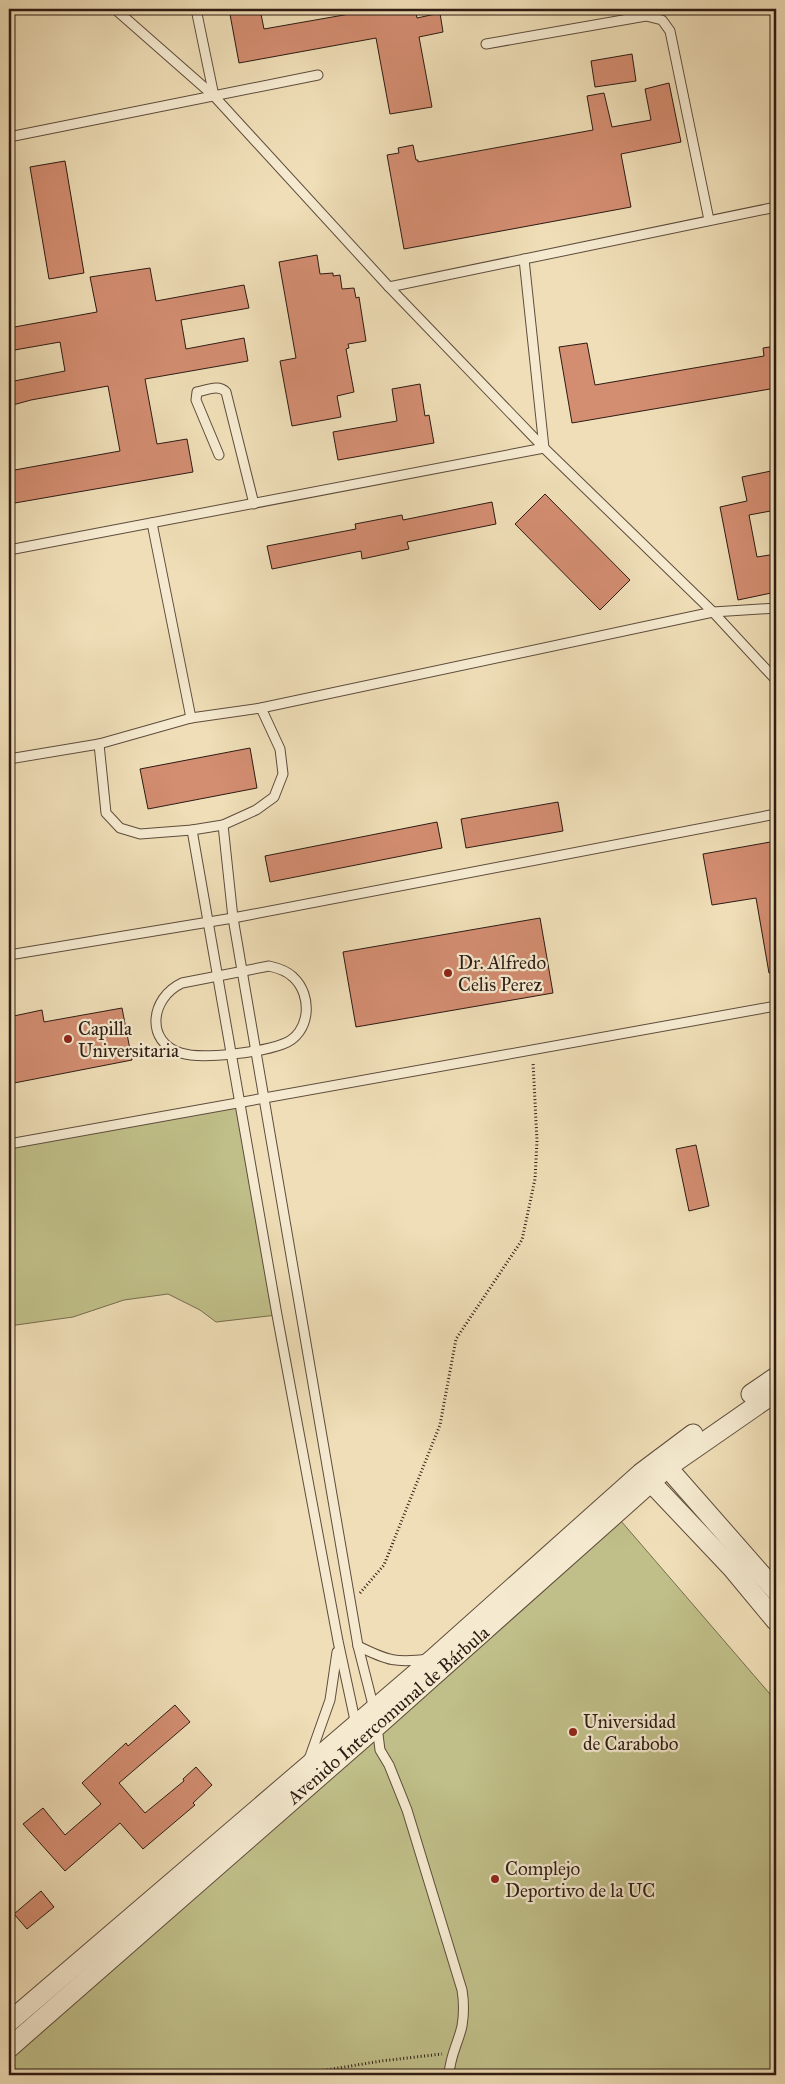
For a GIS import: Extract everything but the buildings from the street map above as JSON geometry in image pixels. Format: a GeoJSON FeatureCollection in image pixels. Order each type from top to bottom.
{"type":"FeatureCollection","features":[{"type":"Feature","properties":{"kind":"street","name":"Avenido Intercomunal de Bárbula"},"geometry":{"type":"LineString","coordinates":[[375,1718],[434,1658],[664,1463],[776,1377]]}},
{"type":"Feature","properties":{"kind":"street","name":"Avenido Intercomunal de Bárbula"},"geometry":{"type":"LineString","coordinates":[[664,1463],[776,1392]]}},
{"type":"Feature","properties":{"kind":"street"},"geometry":{"type":"LineString","coordinates":[[664,1463],[776,1591]]}},
{"type":"Feature","properties":{"kind":"street","name":"Avenido Intercomunal de Bárbula"},"geometry":{"type":"LineString","coordinates":[[9,2048],[359,1732],[646,1478]]}},
{"type":"Feature","properties":{"kind":"street"},"geometry":{"type":"LineString","coordinates":[[646,1478],[732,1568],[776,1621]]}},
{"type":"Feature","properties":{"kind":"street","name":"Avenido Intercomunal de Bárbula"},"geometry":{"type":"LineString","coordinates":[[9,2022],[306,1767],[359,1732]]}},
{"type":"Feature","properties":{"kind":"lane"},"geometry":{"type":"LineString","coordinates":[[115,9],[214,96],[389,287],[544,448],[713,612],[776,680]]}},
{"type":"Feature","properties":{"kind":"lane"},"geometry":{"type":"LineString","coordinates":[[196,9],[214,96]]}},
{"type":"Feature","properties":{"kind":"lane"},"geometry":{"type":"LineString","coordinates":[[486,44],[646,16],[662,20],[670,31],[709,220]]}},
{"type":"Feature","properties":{"kind":"lane"},"geometry":{"type":"LineString","coordinates":[[9,137],[318,75]]}},
{"type":"Feature","properties":{"kind":"lane"},"geometry":{"type":"LineString","coordinates":[[389,287],[776,207]]}},
{"type":"Feature","properties":{"kind":"lane"},"geometry":{"type":"LineString","coordinates":[[524,259],[544,448]]}},
{"type":"Feature","properties":{"kind":"lane"},"geometry":{"type":"LineString","coordinates":[[219,455],[196,400],[197,392],[218,387],[223,388],[226,392],[254,504]]}},
{"type":"Feature","properties":{"kind":"lane"},"geometry":{"type":"LineString","coordinates":[[9,550],[544,448]]}},
{"type":"Feature","properties":{"kind":"lane"},"geometry":{"type":"LineString","coordinates":[[152,523],[191,718]]}},
{"type":"Feature","properties":{"kind":"lane"},"geometry":{"type":"LineString","coordinates":[[9,759],[99,744],[191,718],[260,708],[713,612],[776,608]]}},
{"type":"Feature","properties":{"kind":"lane"},"geometry":{"type":"LineString","coordinates":[[99,744],[106,813],[120,828],[140,834],[192,830],[223,825],[256,810],[274,797],[283,774],[280,749],[260,708]]}},
{"type":"Feature","properties":{"kind":"lane"},"geometry":{"type":"LineString","coordinates":[[9,955],[233,918],[776,814]]}},
{"type":"Feature","properties":{"kind":"lane"},"geometry":{"type":"LineString","coordinates":[[223,825],[233,918],[263,1098],[358,1646],[375,1718],[380,1750]]}},
{"type":"Feature","properties":{"kind":"lane"},"geometry":{"type":"LineString","coordinates":[[192,830],[238,1102],[338,1641],[359,1732],[380,1750],[389,1765],[407,1810],[462,1990],[464,2002],[462,2025],[451,2054],[448,2075]]}},
{"type":"Feature","properties":{"kind":"lane"},"geometry":{"type":"LineString","coordinates":[[269,966],[286,971],[298,982],[306,998],[306,1015],[298,1032],[284,1044],[230,1054],[189,1055],[180,1053],[164,1042],[156,1024],[158,1006],[167,992],[182,983],[217,976],[269,966]]}},
{"type":"Feature","properties":{"kind":"lane"},"geometry":{"type":"LineString","coordinates":[[9,1144],[776,1006]]}},
{"type":"Feature","properties":{"kind":"lane"},"geometry":{"type":"LineString","coordinates":[[306,1767],[330,1700],[335,1676],[338,1641]]}},
{"type":"Feature","properties":{"kind":"lane"},"geometry":{"type":"LineString","coordinates":[[358,1646],[383,1659],[411,1661],[434,1658]]}},
{"type":"Feature","properties":{"kind":"path"},"geometry":{"type":"LineString","coordinates":[[352,1604],[384,1564],[440,1425],[456,1339],[522,1240],[535,1179],[537,1141],[532,1050]]}},
{"type":"Feature","properties":{"kind":"path"},"geometry":{"type":"LineString","coordinates":[[296,2075],[381,2061],[451,2054]]}},
{"type":"Feature","properties":{"kind":"shaded area"},"geometry":{"type":"Polygon","coordinates":[[[238,1102],[277,1315],[216,1322],[200,1310],[168,1294],[124,1300],[73,1317],[9,1326],[9,1149],[238,1102]]]}},
{"type":"Feature","properties":{"kind":"shaded area","name":"Complejo Deportivo de la UC"},"geometry":{"type":"Polygon","coordinates":[[[621,1521],[776,1701],[776,2075],[9,2075],[9,2058],[621,1521]]]}},
{"type":"Feature","properties":{"kind":"place","name":"Dr. Alfredo Celis Perez"},"geometry":{"type":"Point","coordinates":[448,973]}},
{"type":"Feature","properties":{"kind":"place","name":"Capilla Universitaria"},"geometry":{"type":"Point","coordinates":[68,1039]}},
{"type":"Feature","properties":{"kind":"place","name":"Universidad de Carabobo"},"geometry":{"type":"Point","coordinates":[573,1732]}},
{"type":"Feature","properties":{"kind":"place","name":"Complejo Deportivo de la UC"},"geometry":{"type":"Point","coordinates":[495,1879]}}]}
